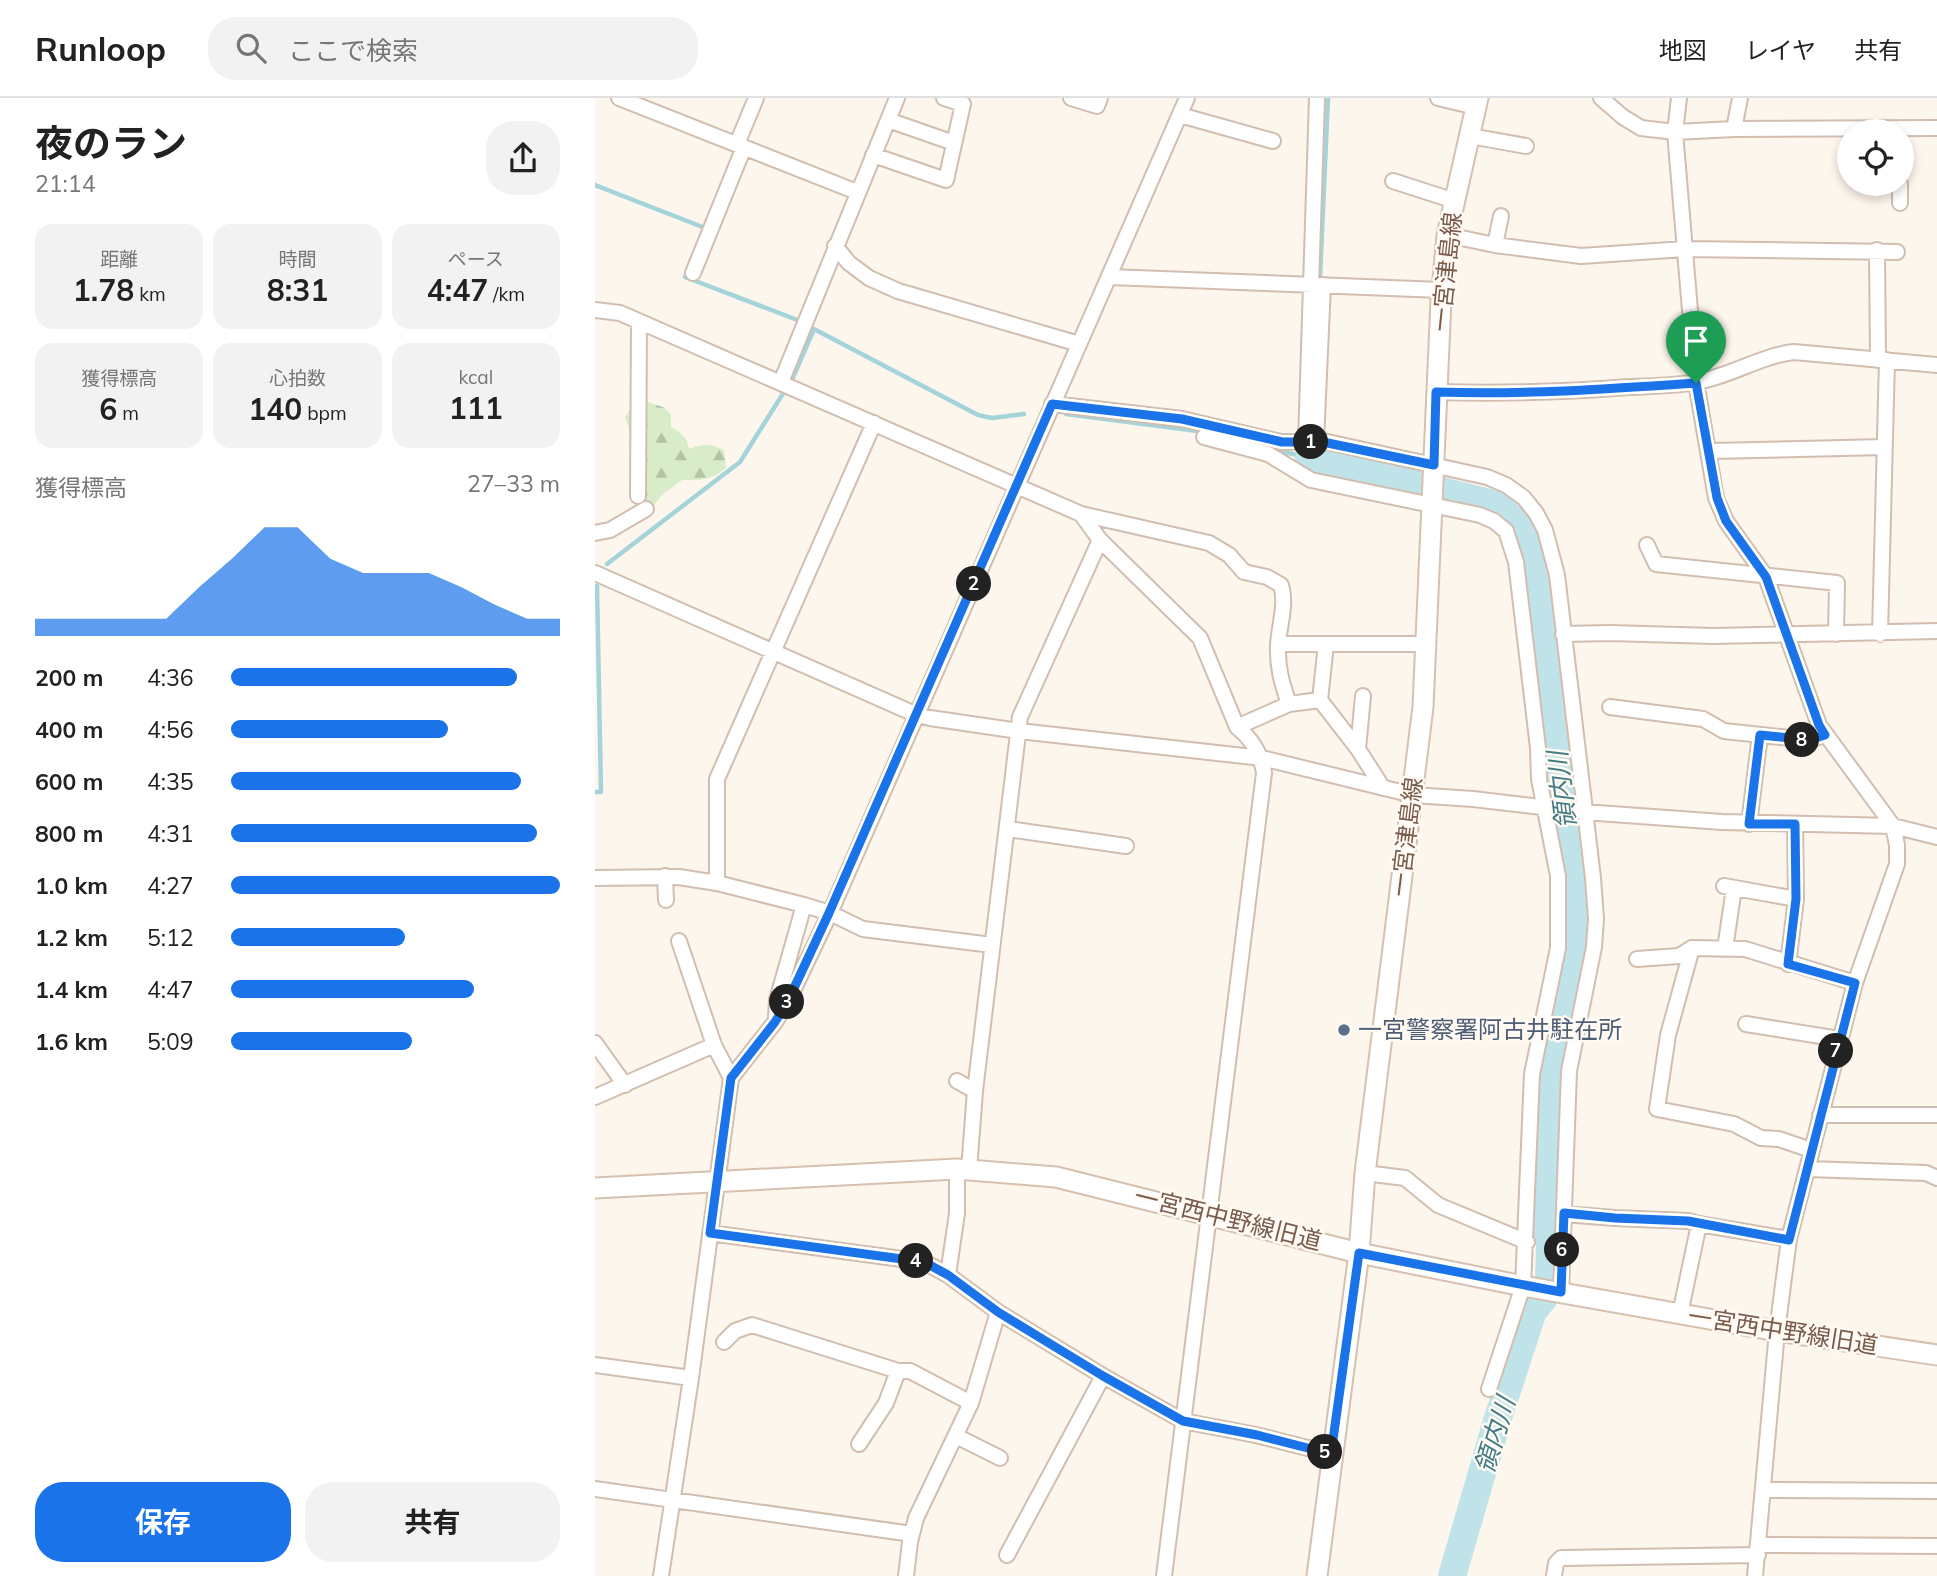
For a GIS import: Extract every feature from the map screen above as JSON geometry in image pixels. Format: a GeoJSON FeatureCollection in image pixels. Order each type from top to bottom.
{"type":"FeatureCollection","features":[{"type":"Feature","properties":{"kind":"main road","name":"一宮津島線"},"geometry":{"type":"LineString","coordinates":[[1317,1576],[1359,1253],[1366,1173],[1423,707],[1441,290],[1447,235],[1477,102]]}},
{"type":"Feature","properties":{"kind":"main road","name":"一宮西中野線旧道"},"geometry":{"type":"LineString","coordinates":[[595,1188],[963,1169],[1056,1177],[1359,1253],[1680,1314],[1937,1355]]}},
{"type":"Feature","properties":{"kind":"street"},"geometry":{"type":"LineString","coordinates":[[692,273],[756,98]]}},
{"type":"Feature","properties":{"kind":"street"},"geometry":{"type":"LineString","coordinates":[[781,382],[897,98]]}},
{"type":"Feature","properties":{"kind":"street"},"geometry":{"type":"LineString","coordinates":[[873,155],[946,180],[963,104],[944,98]]}},
{"type":"Feature","properties":{"kind":"street"},"geometry":{"type":"LineString","coordinates":[[1071,98],[1097,106],[1100,98]]}},
{"type":"Feature","properties":{"kind":"street"},"geometry":{"type":"LineString","coordinates":[[661,1576],[691,1378],[731,1078],[788,1001],[829,913],[1187,98]]}},
{"type":"Feature","properties":{"kind":"street"},"geometry":{"type":"LineString","coordinates":[[1311,442],[1317,284],[1317,98]]}},
{"type":"Feature","properties":{"kind":"street"},"geometry":{"type":"LineString","coordinates":[[1438,98],[1477,102]]}},
{"type":"Feature","properties":{"kind":"street"},"geometry":{"type":"LineString","coordinates":[[1601,98],[1641,128],[1675,132],[1734,129],[1837,130]]}},
{"type":"Feature","properties":{"kind":"street"},"geometry":{"type":"LineString","coordinates":[[1679,98],[1675,132],[1696,383],[1717,498],[1726,521],[1766,577],[1819,725],[1893,826],[1897,845],[1897,864],[1855,983],[1789,1240],[1777,1331],[1755,1576]]}},
{"type":"Feature","properties":{"kind":"street"},"geometry":{"type":"LineString","coordinates":[[1734,129],[1740,98]]}},
{"type":"Feature","properties":{"kind":"street"},"geometry":{"type":"LineString","coordinates":[[622,99],[857,192]]}},
{"type":"Feature","properties":{"kind":"street"},"geometry":{"type":"LineString","coordinates":[[1180,115],[1273,142]]}},
{"type":"Feature","properties":{"kind":"street"},"geometry":{"type":"LineString","coordinates":[[888,120],[954,142]]}},
{"type":"Feature","properties":{"kind":"street"},"geometry":{"type":"LineString","coordinates":[[1914,129],[1937,128]]}},
{"type":"Feature","properties":{"kind":"street"},"geometry":{"type":"LineString","coordinates":[[1470,136],[1526,146]]}},
{"type":"Feature","properties":{"kind":"street"},"geometry":{"type":"LineString","coordinates":[[1393,181],[1455,201]]}},
{"type":"Feature","properties":{"kind":"street"},"geometry":{"type":"LineString","coordinates":[[1900,196],[1900,202]]}},
{"type":"Feature","properties":{"kind":"street"},"geometry":{"type":"LineString","coordinates":[[1495,245],[1501,216]]}},
{"type":"Feature","properties":{"kind":"street"},"geometry":{"type":"LineString","coordinates":[[1447,235],[1495,245],[1581,256],[1685,249],[1898,252]]}},
{"type":"Feature","properties":{"kind":"street"},"geometry":{"type":"LineString","coordinates":[[835,247],[869,278],[898,291],[1079,344]]}},
{"type":"Feature","properties":{"kind":"street"},"geometry":{"type":"LineString","coordinates":[[1877,250],[1885,447],[1880,634]]}},
{"type":"Feature","properties":{"kind":"street"},"geometry":{"type":"LineString","coordinates":[[1110,277],[1441,290]]}},
{"type":"Feature","properties":{"kind":"street"},"geometry":{"type":"LineString","coordinates":[[595,310],[620,313],[1081,514],[1209,543],[1229,555],[1244,572],[1267,577],[1281,585],[1283,594],[1278,670],[1289,704]]}},
{"type":"Feature","properties":{"kind":"street"},"geometry":{"type":"LineString","coordinates":[[595,533],[610,530],[642,503],[639,321]]}},
{"type":"Feature","properties":{"kind":"street"},"geometry":{"type":"LineString","coordinates":[[1436,392],[1551,392],[1696,383],[1722,376],[1777,354],[1794,352],[1937,365]]}},
{"type":"Feature","properties":{"kind":"street"},"geometry":{"type":"LineString","coordinates":[[1052,404],[1182,419],[1282,442],[1311,442],[1434,465],[1487,477],[1506,485],[1524,498],[1536,513],[1552,551],[1596,919],[1594,947],[1569,1071],[1561,1292]]}},
{"type":"Feature","properties":{"kind":"street"},"geometry":{"type":"LineString","coordinates":[[717,883],[717,779],[874,423]]}},
{"type":"Feature","properties":{"kind":"street"},"geometry":{"type":"LineString","coordinates":[[1204,437],[1268,454],[1311,480],[1480,515],[1494,521],[1506,531],[1516,562],[1538,748],[1539,779],[1558,876],[1559,923],[1556,958],[1532,1074],[1524,1286],[1489,1390]]}},
{"type":"Feature","properties":{"kind":"street"},"geometry":{"type":"LineString","coordinates":[[1710,451],[1885,447]]}},
{"type":"Feature","properties":{"kind":"street"},"geometry":{"type":"LineString","coordinates":[[1081,514],[1100,540],[1200,638],[1237,727],[1248,736],[1262,758],[1264,773],[1164,1576]]}},
{"type":"Feature","properties":{"kind":"street"},"geometry":{"type":"LineString","coordinates":[[948,1275],[975,1091],[1020,717],[1100,540]]}},
{"type":"Feature","properties":{"kind":"street"},"geometry":{"type":"LineString","coordinates":[[1647,545],[1656,564],[1837,583],[1836,634]]}},
{"type":"Feature","properties":{"kind":"street"},"geometry":{"type":"LineString","coordinates":[[595,573],[917,715],[1019,731],[1262,758],[1413,794],[1584,812],[1749,824],[1893,826],[1937,837]]}},
{"type":"Feature","properties":{"kind":"street"},"geometry":{"type":"LineString","coordinates":[[1563,634],[1714,636],[1937,631]]}},
{"type":"Feature","properties":{"kind":"street"},"geometry":{"type":"LineString","coordinates":[[1278,644],[1426,644]]}},
{"type":"Feature","properties":{"kind":"street"},"geometry":{"type":"LineString","coordinates":[[1326,644],[1320,699],[1358,749],[1383,789]]}},
{"type":"Feature","properties":{"kind":"street"},"geometry":{"type":"LineString","coordinates":[[1358,749],[1363,696]]}},
{"type":"Feature","properties":{"kind":"street"},"geometry":{"type":"LineString","coordinates":[[1237,727],[1289,704],[1320,699]]}},
{"type":"Feature","properties":{"kind":"street"},"geometry":{"type":"LineString","coordinates":[[1610,707],[1703,719],[1724,731],[1809,740],[1825,735]]}},
{"type":"Feature","properties":{"kind":"street"},"geometry":{"type":"LineString","coordinates":[[1749,824],[1760,735]]}},
{"type":"Feature","properties":{"kind":"street"},"geometry":{"type":"LineString","coordinates":[[1788,964],[1796,899],[1795,824]]}},
{"type":"Feature","properties":{"kind":"street"},"geometry":{"type":"LineString","coordinates":[[1008,829],[1126,846]]}},
{"type":"Feature","properties":{"kind":"street"},"geometry":{"type":"LineString","coordinates":[[665,876],[666,900]]}},
{"type":"Feature","properties":{"kind":"street"},"geometry":{"type":"LineString","coordinates":[[595,878],[665,876],[717,883],[804,905],[863,929],[992,945]]}},
{"type":"Feature","properties":{"kind":"street"},"geometry":{"type":"LineString","coordinates":[[1725,949],[1729,887],[1796,899]]}},
{"type":"Feature","properties":{"kind":"street"},"geometry":{"type":"LineString","coordinates":[[775,1022],[777,1000],[804,905]]}},
{"type":"Feature","properties":{"kind":"street"},"geometry":{"type":"LineString","coordinates":[[679,940],[714,1045],[731,1078]]}},
{"type":"Feature","properties":{"kind":"street"},"geometry":{"type":"LineString","coordinates":[[1637,958],[1679,956],[1692,948],[1745,949],[1855,983]]}},
{"type":"Feature","properties":{"kind":"street"},"geometry":{"type":"LineString","coordinates":[[1692,948],[1668,1035],[1657,1109],[1734,1124],[1761,1138],[1779,1139],[1811,1150]]}},
{"type":"Feature","properties":{"kind":"street"},"geometry":{"type":"LineString","coordinates":[[1746,1024],[1839,1039]]}},
{"type":"Feature","properties":{"kind":"street"},"geometry":{"type":"LineString","coordinates":[[595,1043],[625,1085]]}},
{"type":"Feature","properties":{"kind":"street"},"geometry":{"type":"LineString","coordinates":[[595,1097],[714,1045]]}},
{"type":"Feature","properties":{"kind":"street"},"geometry":{"type":"LineString","coordinates":[[957,1081],[975,1091]]}},
{"type":"Feature","properties":{"kind":"street"},"geometry":{"type":"LineString","coordinates":[[1820,1115],[1937,1115]]}},
{"type":"Feature","properties":{"kind":"street"},"geometry":{"type":"LineString","coordinates":[[1808,1169],[1926,1173],[1937,1178]]}},
{"type":"Feature","properties":{"kind":"street"},"geometry":{"type":"LineString","coordinates":[[1366,1173],[1405,1178],[1438,1205],[1527,1242]]}},
{"type":"Feature","properties":{"kind":"street"},"geometry":{"type":"LineString","coordinates":[[1564,1213],[1688,1221],[1789,1240]]}},
{"type":"Feature","properties":{"kind":"street"},"geometry":{"type":"LineString","coordinates":[[1680,1314],[1699,1224]]}},
{"type":"Feature","properties":{"kind":"street"},"geometry":{"type":"LineString","coordinates":[[710,1233],[924,1262],[948,1275],[998,1312],[1183,1421],[1257,1435],[1331,1454]]}},
{"type":"Feature","properties":{"kind":"street"},"geometry":{"type":"LineString","coordinates":[[906,1576],[916,1518],[971,1403],[998,1312]]}},
{"type":"Feature","properties":{"kind":"street"},"geometry":{"type":"LineString","coordinates":[[724,1342],[735,1331],[752,1325],[898,1371],[909,1371],[971,1403]]}},
{"type":"Feature","properties":{"kind":"street"},"geometry":{"type":"LineString","coordinates":[[595,1366],[691,1378]]}},
{"type":"Feature","properties":{"kind":"street"},"geometry":{"type":"LineString","coordinates":[[859,1444],[886,1403],[898,1371]]}},
{"type":"Feature","properties":{"kind":"street"},"geometry":{"type":"LineString","coordinates":[[1007,1555],[1103,1376]]}},
{"type":"Feature","properties":{"kind":"street"},"geometry":{"type":"LineString","coordinates":[[956,1436],[1000,1458]]}},
{"type":"Feature","properties":{"kind":"street"},"geometry":{"type":"LineString","coordinates":[[595,1489],[912,1534]]}},
{"type":"Feature","properties":{"kind":"street"},"geometry":{"type":"LineString","coordinates":[[1763,1490],[1937,1491]]}},
{"type":"Feature","properties":{"kind":"street"},"geometry":{"type":"LineString","coordinates":[[1555,1576],[1556,1563],[1561,1558],[1937,1546]]}},
{"type":"Feature","properties":{"kind":"green space"},"geometry":{"type":"Polygon","coordinates":[[[648,402],[663,407],[671,414],[671,427],[683,436],[689,449],[707,445],[724,450],[726,468],[715,476],[700,480],[682,480],[663,494],[652,507],[635,505],[635,486],[645,446],[631,434],[625,417],[634,404],[648,402]]]}},
{"type":"Feature","properties":{"kind":"waterway"},"geometry":{"type":"LineString","coordinates":[[1320,278],[1328,98]]}},
{"type":"Feature","properties":{"kind":"waterway"},"geometry":{"type":"LineString","coordinates":[[595,185],[705,228],[704,231]]}},
{"type":"Feature","properties":{"kind":"waterway"},"geometry":{"type":"LineString","coordinates":[[687,272],[685,277],[800,321]]}},
{"type":"Feature","properties":{"kind":"waterway"},"geometry":{"type":"LineString","coordinates":[[812,328],[978,415],[992,418],[1024,414]]}},
{"type":"Feature","properties":{"kind":"waterway"},"geometry":{"type":"LineString","coordinates":[[791,382],[814,329]]}},
{"type":"Feature","properties":{"kind":"waterway"},"geometry":{"type":"LineString","coordinates":[[607,564],[740,462],[784,392]]}},
{"type":"Feature","properties":{"kind":"waterway"},"geometry":{"type":"LineString","coordinates":[[1066,414],[1205,432]]}},
{"type":"Feature","properties":{"kind":"waterway"},"geometry":{"type":"LineString","coordinates":[[1268,448],[1309,458],[1310,445]]}},
{"type":"Feature","properties":{"kind":"waterway","name":"領内川"},"geometry":{"type":"LineString","coordinates":[[1309,458],[1494,504],[1521,530],[1536,564],[1577,922],[1549,1059],[1544,1219],[1550,1243],[1549,1279]]}},
{"type":"Feature","properties":{"kind":"waterway"},"geometry":{"type":"LineString","coordinates":[[595,792],[601,792],[597,586]]}},
{"type":"Feature","properties":{"kind":"waterway","name":"領内川"},"geometry":{"type":"LineString","coordinates":[[1452,1576],[1498,1418],[1533,1311],[1544,1298]]}},
{"type":"Feature","properties":{"kind":"place","name":"一宮警察署阿古井駐在所"},"geometry":{"type":"Point","coordinates":[1344,1030]}},
{"type":"Feature","properties":{"kind":"route"},"geometry":{"type":"LineString","coordinates":[[1696,383],[1717,498],[1726,521],[1766,577],[1819,725],[1825,735],[1809,740],[1760,735],[1749,824],[1795,824],[1796,899],[1788,964],[1855,983],[1789,1240],[1688,1221],[1564,1213],[1561,1292],[1359,1253],[1331,1454],[1257,1435],[1183,1421],[998,1312],[948,1275],[924,1262],[710,1233],[731,1078],[788,1001],[917,715],[1052,404],[1182,419],[1282,442],[1323,442],[1434,465],[1436,392],[1563,392],[1696,383]]}}]}
